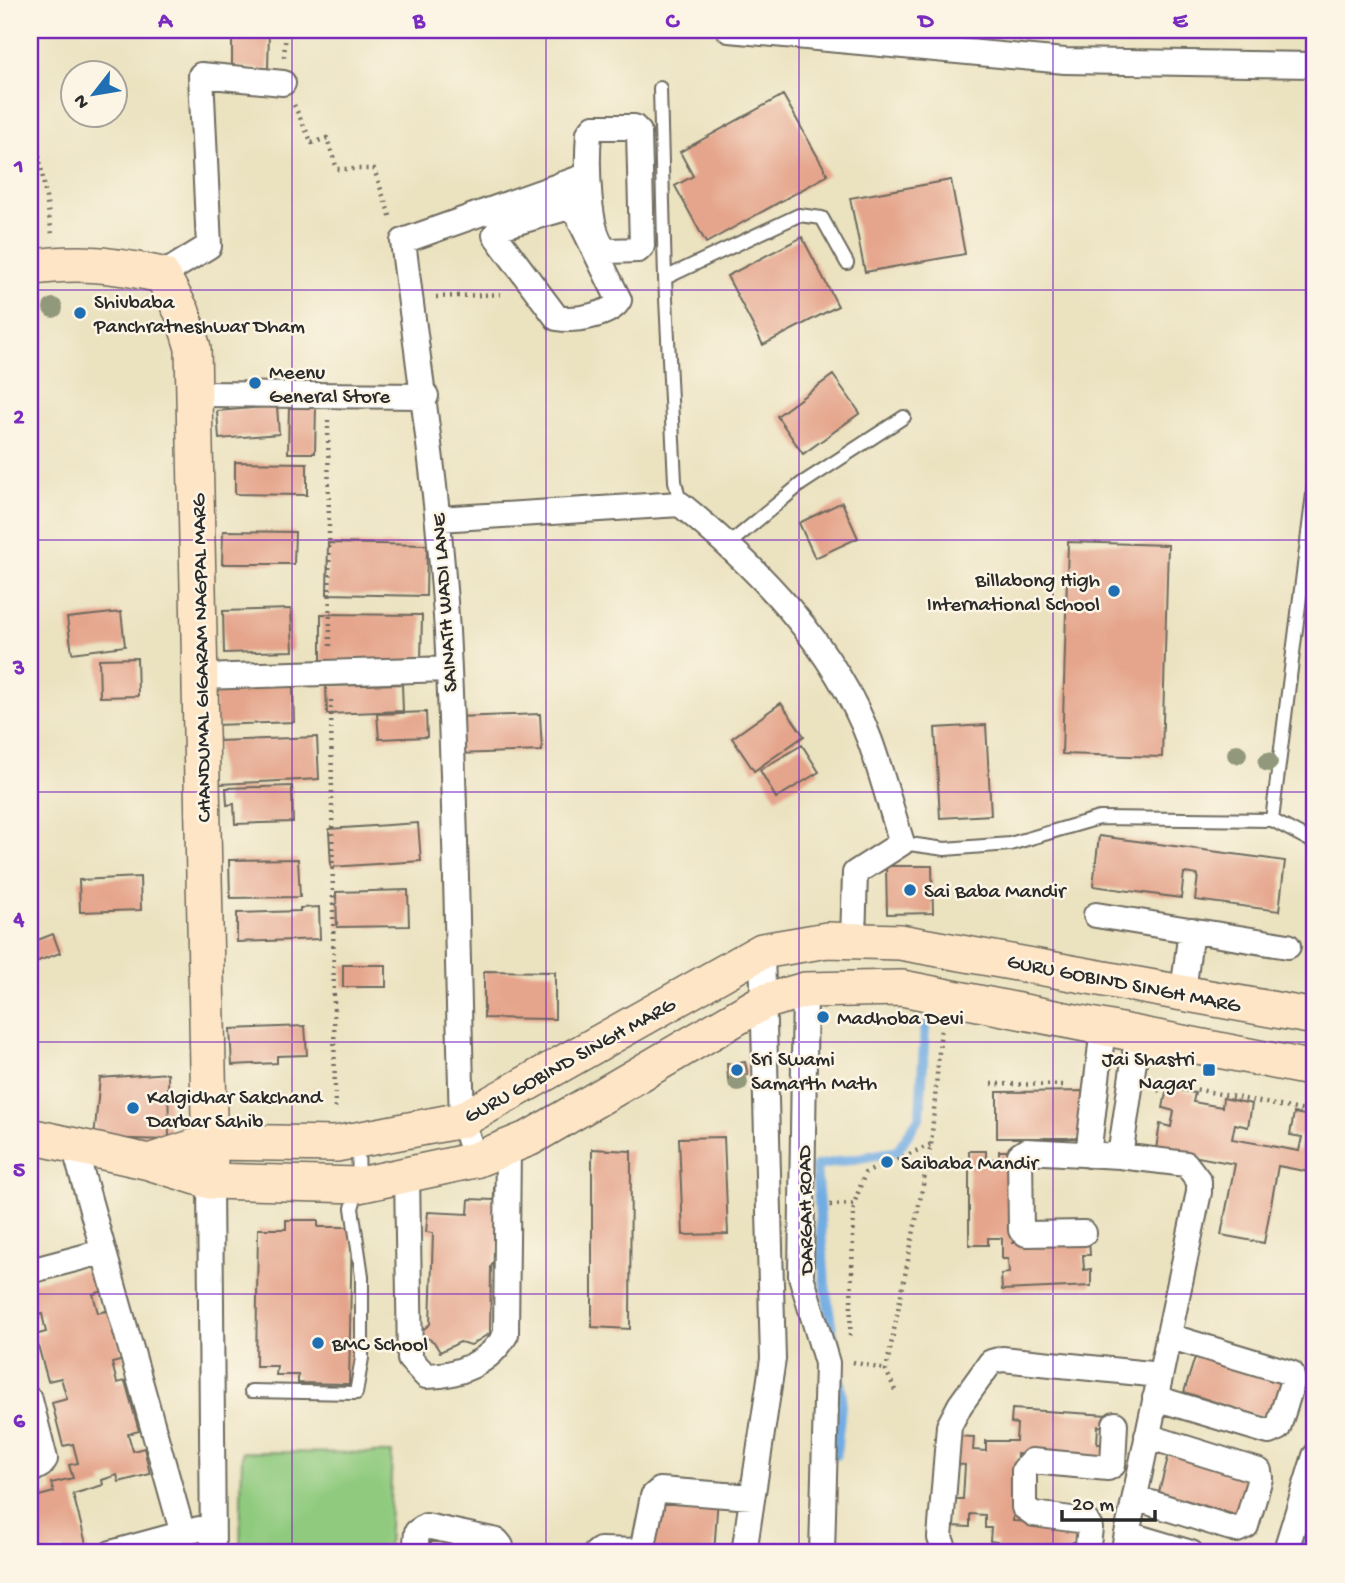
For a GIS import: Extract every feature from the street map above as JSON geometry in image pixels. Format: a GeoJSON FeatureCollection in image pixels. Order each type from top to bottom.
{"type":"FeatureCollection","features":[{"type":"Feature","properties":{"kind":"street"},"geometry":{"type":"LineString","coordinates":[[729,30],[1065,61],[1315,65]]}},
{"type":"Feature","properties":{"kind":"street"},"geometry":{"type":"LineString","coordinates":[[43,265],[107,264],[162,275],[209,246],[201,75],[283,83]]}},
{"type":"Feature","properties":{"kind":"street"},"geometry":{"type":"LineString","coordinates":[[568,195],[618,300],[607,311],[566,320],[557,318],[495,235],[500,227],[568,195],[586,176],[590,129],[637,128],[640,249],[608,251],[599,243],[586,176]]}},
{"type":"Feature","properties":{"kind":"street"},"geometry":{"type":"LineString","coordinates":[[403,241],[568,195]]}},
{"type":"Feature","properties":{"kind":"street","name":"SAINATH WADI LANE"},"geometry":{"type":"LineString","coordinates":[[403,241],[426,396],[439,519],[448,669],[462,1119],[475,1160]]}},
{"type":"Feature","properties":{"kind":"street","name":"CHANDUMAL GIGARAM NAGPAL MARG"},"geometry":{"type":"LineString","coordinates":[[162,275],[182,312],[194,348],[210,1181]]}},
{"type":"Feature","properties":{"kind":"street"},"geometry":{"type":"LineString","coordinates":[[194,394],[426,396]]}},
{"type":"Feature","properties":{"kind":"street"},"geometry":{"type":"LineString","coordinates":[[439,519],[680,503],[729,544],[774,589],[806,628],[869,738],[902,843],[855,873],[853,941]]}},
{"type":"Feature","properties":{"kind":"street"},"geometry":{"type":"LineString","coordinates":[[200,677],[448,669]]}},
{"type":"Feature","properties":{"kind":"street"},"geometry":{"type":"LineString","coordinates":[[1096,915],[1288,946]]}},
{"type":"Feature","properties":{"kind":"street"},"geometry":{"type":"LineString","coordinates":[[1183,992],[1191,930]]}},
{"type":"Feature","properties":{"kind":"street","name":"GURU GOBIND SINGH MARG"},"geometry":{"type":"LineString","coordinates":[[149,1162],[210,1142],[347,1141],[462,1119],[762,951],[827,940],[900,942],[1315,1017]]}},
{"type":"Feature","properties":{"kind":"street"},"geometry":{"type":"LineString","coordinates":[[900,942],[902,988]]}},
{"type":"Feature","properties":{"kind":"street"},"geometry":{"type":"LineString","coordinates":[[744,1553],[773,1359],[761,1307],[762,951]]}},
{"type":"Feature","properties":{"kind":"street","name":"GURU GOBIND SINGH MARG"},"geometry":{"type":"LineString","coordinates":[[149,1162],[210,1181],[359,1185],[475,1160],[530,1138],[763,1002],[805,990],[902,988],[1315,1069]]}},
{"type":"Feature","properties":{"kind":"street","name":"DARGAH ROAD"},"geometry":{"type":"LineString","coordinates":[[805,990],[801,1276],[827,1363],[822,1553]]}},
{"type":"Feature","properties":{"kind":"street"},"geometry":{"type":"LineString","coordinates":[[1088,1155],[1103,1028]]}},
{"type":"Feature","properties":{"kind":"street"},"geometry":{"type":"LineString","coordinates":[[1120,1156],[1138,1034]]}},
{"type":"Feature","properties":{"kind":"street"},"geometry":{"type":"LineString","coordinates":[[1097,1081],[1131,1085]]}},
{"type":"Feature","properties":{"kind":"street"},"geometry":{"type":"LineString","coordinates":[[30,1136],[149,1162]]}},
{"type":"Feature","properties":{"kind":"street"},"geometry":{"type":"LineString","coordinates":[[74,1146],[183,1534]]}},
{"type":"Feature","properties":{"kind":"street"},"geometry":{"type":"LineString","coordinates":[[407,1174],[410,1359],[426,1376],[452,1376],[497,1351],[506,1334],[508,1147]]}},
{"type":"Feature","properties":{"kind":"street"},"geometry":{"type":"LineString","coordinates":[[1084,1233],[1026,1234],[1021,1230],[1019,1161],[1026,1152],[1120,1156],[1186,1164],[1199,1181],[1125,1544],[1191,1553]]}},
{"type":"Feature","properties":{"kind":"street"},"geometry":{"type":"LineString","coordinates":[[210,1181],[213,1553]]}},
{"type":"Feature","properties":{"kind":"street"},"geometry":{"type":"LineString","coordinates":[[30,1271],[102,1252]]}},
{"type":"Feature","properties":{"kind":"street"},"geometry":{"type":"LineString","coordinates":[[946,1553],[940,1538],[949,1426],[960,1405],[991,1362],[1002,1360],[1158,1386],[1269,1432],[1279,1428],[1293,1380],[1291,1373],[1168,1336]]}},
{"type":"Feature","properties":{"kind":"street"},"geometry":{"type":"LineString","coordinates":[[30,1400],[45,1459],[36,1470],[30,1471]]}},
{"type":"Feature","properties":{"kind":"street"},"geometry":{"type":"LineString","coordinates":[[1087,1553],[1090,1528],[1086,1521],[1034,1514],[1024,1507],[1024,1470],[1032,1461],[1108,1468],[1113,1465],[1115,1424]]}},
{"type":"Feature","properties":{"kind":"street"},"geometry":{"type":"LineString","coordinates":[[1135,1498],[1237,1530],[1246,1526],[1260,1478],[1259,1471],[1147,1436]]}},
{"type":"Feature","properties":{"kind":"street"},"geometry":{"type":"LineString","coordinates":[[1285,1553],[1315,1456]]}},
{"type":"Feature","properties":{"kind":"street"},"geometry":{"type":"LineString","coordinates":[[596,1553],[600,1550],[642,1551],[653,1496],[660,1490],[752,1497]]}},
{"type":"Feature","properties":{"kind":"street"},"geometry":{"type":"LineString","coordinates":[[111,1553],[213,1525]]}},
{"type":"Feature","properties":{"kind":"street"},"geometry":{"type":"LineString","coordinates":[[415,1553],[417,1532],[426,1526],[497,1541],[501,1546],[500,1553]]}},
{"type":"Feature","properties":{"kind":"lane"},"geometry":{"type":"LineString","coordinates":[[660,88],[664,278],[675,481],[680,503]]}},
{"type":"Feature","properties":{"kind":"lane"},"geometry":{"type":"LineString","coordinates":[[664,278],[799,215],[822,218],[847,263]]}},
{"type":"Feature","properties":{"kind":"lane"},"geometry":{"type":"LineString","coordinates":[[729,544],[801,484],[904,417]]}},
{"type":"Feature","properties":{"kind":"lane"},"geometry":{"type":"LineString","coordinates":[[1272,820],[1315,478]]}},
{"type":"Feature","properties":{"kind":"lane"},"geometry":{"type":"LineString","coordinates":[[902,843],[945,849],[1010,844],[1098,818],[1272,820],[1315,843]]}},
{"type":"Feature","properties":{"kind":"lane"},"geometry":{"type":"LineString","coordinates":[[251,1391],[356,1393],[362,1358],[362,1276],[352,1208],[359,1185],[347,1141]]}},
{"type":"Feature","properties":{"kind":"path"},"geometry":{"type":"LineString","coordinates":[[283,83],[312,143],[327,138],[337,169],[374,169],[385,209],[403,241]]}},
{"type":"Feature","properties":{"kind":"path"},"geometry":{"type":"LineString","coordinates":[[30,100],[43,265]]}},
{"type":"Feature","properties":{"kind":"path"},"geometry":{"type":"LineString","coordinates":[[410,298],[508,293]]}},
{"type":"Feature","properties":{"kind":"path"},"geometry":{"type":"LineString","coordinates":[[327,410],[331,672],[347,1141]]}},
{"type":"Feature","properties":{"kind":"path"},"geometry":{"type":"LineString","coordinates":[[895,1390],[886,1370],[931,1145],[944,996]]}},
{"type":"Feature","properties":{"kind":"path"},"geometry":{"type":"LineString","coordinates":[[991,1084],[1097,1081]]}},
{"type":"Feature","properties":{"kind":"path"},"geometry":{"type":"LineString","coordinates":[[1131,1085],[1155,1092],[1170,1084],[1315,1113]]}},
{"type":"Feature","properties":{"kind":"path"},"geometry":{"type":"LineString","coordinates":[[849,1349],[854,1204],[865,1173],[931,1145]]}},
{"type":"Feature","properties":{"kind":"path"},"geometry":{"type":"LineString","coordinates":[[802,1206],[854,1204]]}},
{"type":"Feature","properties":{"kind":"path"},"geometry":{"type":"LineString","coordinates":[[849,1361],[886,1370]]}},
{"type":"Feature","properties":{"kind":"green space"},"geometry":{"type":"Polygon","coordinates":[[[242,1452],[392,1453],[388,1553],[240,1553],[242,1452]]]}},
{"type":"Feature","properties":{"kind":"building"},"geometry":{"type":"Polygon","coordinates":[[[232,30],[269,30],[268,70],[232,66],[232,30]]]}},
{"type":"Feature","properties":{"kind":"building"},"geometry":{"type":"Polygon","coordinates":[[[783,95],[828,175],[706,243],[675,186],[693,176],[680,152],[783,95]]]}},
{"type":"Feature","properties":{"kind":"building"},"geometry":{"type":"Polygon","coordinates":[[[951,180],[965,254],[865,272],[850,198],[951,180]]]}},
{"type":"Feature","properties":{"kind":"building"},"geometry":{"type":"Polygon","coordinates":[[[802,237],[838,306],[763,345],[727,276],[802,237]]]}},
{"type":"Feature","properties":{"kind":"building"},"geometry":{"type":"Polygon","coordinates":[[[833,375],[860,413],[803,454],[777,416],[833,375]]]}},
{"type":"Feature","properties":{"kind":"building"},"geometry":{"type":"Polygon","coordinates":[[[277,406],[279,434],[219,439],[217,411],[277,406]]]}},
{"type":"Feature","properties":{"kind":"building"},"geometry":{"type":"Polygon","coordinates":[[[289,406],[316,406],[315,453],[288,453],[289,406]]]}},
{"type":"Feature","properties":{"kind":"building"},"geometry":{"type":"Polygon","coordinates":[[[235,462],[307,463],[307,495],[235,494],[235,462]]]}},
{"type":"Feature","properties":{"kind":"building"},"geometry":{"type":"Polygon","coordinates":[[[842,502],[858,538],[815,558],[799,523],[842,502]]]}},
{"type":"Feature","properties":{"kind":"building"},"geometry":{"type":"Polygon","coordinates":[[[223,531],[295,532],[294,564],[222,564],[223,531]]]}},
{"type":"Feature","properties":{"kind":"building"},"geometry":{"type":"Polygon","coordinates":[[[1068,542],[1168,545],[1162,757],[1062,754],[1068,542]]]}},
{"type":"Feature","properties":{"kind":"building"},"geometry":{"type":"Polygon","coordinates":[[[328,543],[427,545],[426,596],[327,594],[328,543]]]}},
{"type":"Feature","properties":{"kind":"building"},"geometry":{"type":"Polygon","coordinates":[[[291,609],[293,651],[224,653],[223,611],[291,609]]]}},
{"type":"Feature","properties":{"kind":"building"},"geometry":{"type":"Polygon","coordinates":[[[121,612],[125,646],[72,653],[67,618],[121,612]]]}},
{"type":"Feature","properties":{"kind":"building"},"geometry":{"type":"Polygon","coordinates":[[[321,614],[422,615],[421,663],[321,662],[321,614]]]}},
{"type":"Feature","properties":{"kind":"building"},"geometry":{"type":"Polygon","coordinates":[[[137,658],[138,696],[100,697],[99,659],[137,658]]]}},
{"type":"Feature","properties":{"kind":"building"},"geometry":{"type":"Polygon","coordinates":[[[293,683],[294,722],[215,725],[214,686],[293,683]]]}},
{"type":"Feature","properties":{"kind":"building"},"geometry":{"type":"Polygon","coordinates":[[[402,684],[403,711],[327,714],[326,686],[402,684]]]}},
{"type":"Feature","properties":{"kind":"building"},"geometry":{"type":"Polygon","coordinates":[[[781,703],[804,736],[754,771],[732,738],[781,703]]]}},
{"type":"Feature","properties":{"kind":"building"},"geometry":{"type":"Polygon","coordinates":[[[426,712],[427,737],[379,739],[377,714],[426,712]]]}},
{"type":"Feature","properties":{"kind":"building"},"geometry":{"type":"Polygon","coordinates":[[[540,714],[542,751],[457,754],[456,717],[540,714]]]}},
{"type":"Feature","properties":{"kind":"building"},"geometry":{"type":"Polygon","coordinates":[[[986,725],[991,815],[940,818],[935,728],[986,725]]]}},
{"type":"Feature","properties":{"kind":"building"},"geometry":{"type":"Polygon","coordinates":[[[317,737],[319,779],[220,784],[218,741],[317,737]]]}},
{"type":"Feature","properties":{"kind":"building"},"geometry":{"type":"Polygon","coordinates":[[[802,745],[819,772],[776,798],[760,770],[802,745]]]}},
{"type":"Feature","properties":{"kind":"building"},"geometry":{"type":"Polygon","coordinates":[[[292,786],[293,822],[235,824],[234,804],[227,805],[226,788],[292,786]]]}},
{"type":"Feature","properties":{"kind":"building"},"geometry":{"type":"Polygon","coordinates":[[[418,823],[421,861],[331,867],[329,829],[418,823]]]}},
{"type":"Feature","properties":{"kind":"building"},"geometry":{"type":"Polygon","coordinates":[[[1099,836],[1285,861],[1279,911],[1195,900],[1198,875],[1184,873],[1181,898],[1093,886],[1099,836]]]}},
{"type":"Feature","properties":{"kind":"building"},"geometry":{"type":"Polygon","coordinates":[[[298,859],[300,897],[230,898],[229,860],[298,859]]]}},
{"type":"Feature","properties":{"kind":"building","name":"Sai Baba Mandir"},"geometry":{"type":"Polygon","coordinates":[[[886,866],[932,866],[933,913],[887,914],[886,866]]]}},
{"type":"Feature","properties":{"kind":"building"},"geometry":{"type":"Polygon","coordinates":[[[140,877],[141,910],[80,912],[79,880],[140,877]]]}},
{"type":"Feature","properties":{"kind":"building"},"geometry":{"type":"Polygon","coordinates":[[[408,890],[409,926],[337,927],[336,892],[408,890]]]}},
{"type":"Feature","properties":{"kind":"building"},"geometry":{"type":"Polygon","coordinates":[[[319,907],[320,939],[237,942],[237,913],[300,911],[300,908],[319,907]]]}},
{"type":"Feature","properties":{"kind":"building"},"geometry":{"type":"Polygon","coordinates":[[[53,934],[60,953],[30,964],[30,943],[53,934]]]}},
{"type":"Feature","properties":{"kind":"building"},"geometry":{"type":"Polygon","coordinates":[[[343,965],[386,965],[386,987],[343,987],[343,965]]]}},
{"type":"Feature","properties":{"kind":"building"},"geometry":{"type":"Polygon","coordinates":[[[484,971],[555,972],[555,1019],[484,1018],[484,971]]]}},
{"type":"Feature","properties":{"kind":"building"},"geometry":{"type":"Polygon","coordinates":[[[305,1026],[307,1055],[277,1056],[277,1063],[232,1065],[230,1029],[305,1026]]]}},
{"type":"Feature","properties":{"kind":"building","name":"Sri Swami Samarth Math"},"geometry":{"type":"Polygon","coordinates":[[[745,1062],[748,1075],[728,1079],[727,1064],[745,1062]]]}},
{"type":"Feature","properties":{"kind":"building","name":"Kalgidhar Sakchand Darbar Sahib"},"geometry":{"type":"Polygon","coordinates":[[[168,1073],[169,1140],[94,1138],[100,1078],[168,1073]]]}},
{"type":"Feature","properties":{"kind":"building"},"geometry":{"type":"Polygon","coordinates":[[[1167,1088],[1195,1093],[1193,1102],[1222,1107],[1223,1098],[1252,1104],[1248,1127],[1235,1124],[1232,1139],[1299,1151],[1302,1137],[1290,1135],[1294,1113],[1315,1117],[1315,1173],[1278,1166],[1264,1243],[1221,1235],[1235,1164],[1156,1149],[1160,1124],[1171,1127],[1174,1111],[1163,1108],[1167,1088]]]}},
{"type":"Feature","properties":{"kind":"building"},"geometry":{"type":"Polygon","coordinates":[[[1088,1091],[1088,1138],[997,1138],[997,1092],[1088,1091]]]}},
{"type":"Feature","properties":{"kind":"building"},"geometry":{"type":"Polygon","coordinates":[[[724,1137],[728,1234],[683,1235],[679,1138],[724,1137]]]}},
{"type":"Feature","properties":{"kind":"building"},"geometry":{"type":"Polygon","coordinates":[[[592,1149],[631,1151],[630,1329],[592,1327],[592,1149]]]}},
{"type":"Feature","properties":{"kind":"building"},"geometry":{"type":"Polygon","coordinates":[[[969,1151],[986,1151],[986,1159],[999,1159],[999,1151],[1014,1151],[1013,1243],[1089,1240],[1090,1255],[1083,1255],[1084,1270],[1091,1269],[1091,1286],[1002,1290],[1001,1274],[1009,1273],[1008,1259],[1002,1259],[1002,1238],[988,1238],[988,1245],[969,1245],[969,1151]]]}},
{"type":"Feature","properties":{"kind":"building"},"geometry":{"type":"Polygon","coordinates":[[[494,1186],[502,1188],[497,1254],[491,1267],[490,1333],[471,1345],[460,1342],[440,1352],[434,1342],[419,1333],[430,1324],[433,1233],[426,1232],[428,1212],[468,1214],[469,1199],[494,1200],[494,1186]]]}},
{"type":"Feature","properties":{"kind":"building"},"geometry":{"type":"Polygon","coordinates":[[[286,1220],[318,1220],[318,1227],[352,1227],[349,1384],[298,1383],[298,1375],[276,1375],[277,1366],[256,1366],[258,1229],[286,1229],[286,1220]]]}},
{"type":"Feature","properties":{"kind":"building"},"geometry":{"type":"Polygon","coordinates":[[[100,1265],[107,1290],[93,1294],[98,1313],[110,1310],[124,1360],[112,1363],[117,1383],[125,1381],[139,1431],[128,1434],[133,1451],[144,1448],[150,1474],[119,1482],[117,1475],[102,1480],[103,1485],[73,1494],[88,1551],[64,1553],[63,1549],[49,1553],[30,1553],[30,1490],[37,1488],[39,1496],[54,1492],[51,1483],[73,1478],[69,1465],[78,1463],[73,1444],[63,1446],[52,1403],[67,1399],[61,1378],[48,1381],[35,1335],[46,1332],[42,1314],[32,1316],[30,1283],[100,1265]]]}},
{"type":"Feature","properties":{"kind":"building"},"geometry":{"type":"Polygon","coordinates":[[[1198,1348],[1288,1377],[1274,1421],[1184,1392],[1198,1348]]]}},
{"type":"Feature","properties":{"kind":"building"},"geometry":{"type":"Polygon","coordinates":[[[1012,1409],[1108,1415],[1107,1427],[1098,1426],[1097,1444],[1106,1444],[1105,1460],[1017,1454],[1013,1521],[1079,1524],[1078,1542],[1073,1542],[1072,1553],[996,1553],[997,1542],[990,1541],[991,1528],[985,1528],[985,1515],[970,1514],[970,1527],[952,1526],[954,1499],[963,1499],[965,1465],[953,1464],[955,1436],[974,1437],[973,1450],[986,1451],[986,1441],[1016,1441],[1017,1424],[1011,1423],[1012,1409]]]}},
{"type":"Feature","properties":{"kind":"building"},"geometry":{"type":"Polygon","coordinates":[[[1171,1446],[1258,1475],[1245,1518],[1159,1492],[1171,1446]]]}},
{"type":"Feature","properties":{"kind":"building"},"geometry":{"type":"Polygon","coordinates":[[[661,1494],[718,1497],[714,1553],[652,1553],[661,1494]]]}},
{"type":"Feature","properties":{"kind":"building"},"geometry":{"type":"Polygon","coordinates":[[[431,1542],[458,1542],[458,1550],[466,1553],[430,1553],[431,1542]]]}},
{"type":"Feature","properties":{"kind":"building"},"geometry":{"type":"Polygon","coordinates":[[[470,1547],[496,1553],[470,1553],[470,1547]]]}},
{"type":"Feature","properties":{"kind":"waterway"},"geometry":{"type":"LineString","coordinates":[[836,1455],[842,1395],[825,1284],[816,1166],[897,1151],[920,1116],[925,1026]]}},
{"type":"Feature","properties":{"kind":"waterway"},"geometry":{"type":"LineString","coordinates":[[1298,1553],[1315,1497]]}},
{"type":"Feature","properties":{"kind":"place","name":"Shivbaba Panchratneshwar Dham"},"geometry":{"type":"Point","coordinates":[80,313]}},
{"type":"Feature","properties":{"kind":"place","name":"Meenu General Store"},"geometry":{"type":"Point","coordinates":[255,383]}},
{"type":"Feature","properties":{"kind":"place","name":"Billabong High International School"},"geometry":{"type":"Point","coordinates":[1114,591]}},
{"type":"Feature","properties":{"kind":"place","name":"Sai Baba Mandir"},"geometry":{"type":"Point","coordinates":[910,890]}},
{"type":"Feature","properties":{"kind":"place","name":"Madhoba Devi"},"geometry":{"type":"Point","coordinates":[823,1017]}},
{"type":"Feature","properties":{"kind":"place","name":"Sri Swami Samarth Math"},"geometry":{"type":"Point","coordinates":[737,1070]}},
{"type":"Feature","properties":{"kind":"place","name":"Jai Shastri Nagar"},"geometry":{"type":"Point","coordinates":[1209,1070]}},
{"type":"Feature","properties":{"kind":"place","name":"Kalgidhar Sakchand Darbar Sahib"},"geometry":{"type":"Point","coordinates":[133,1108]}},
{"type":"Feature","properties":{"kind":"place","name":"Saibaba Mandir"},"geometry":{"type":"Point","coordinates":[887,1162]}},
{"type":"Feature","properties":{"kind":"place","name":"BMC School"},"geometry":{"type":"Point","coordinates":[318,1343]}}]}
